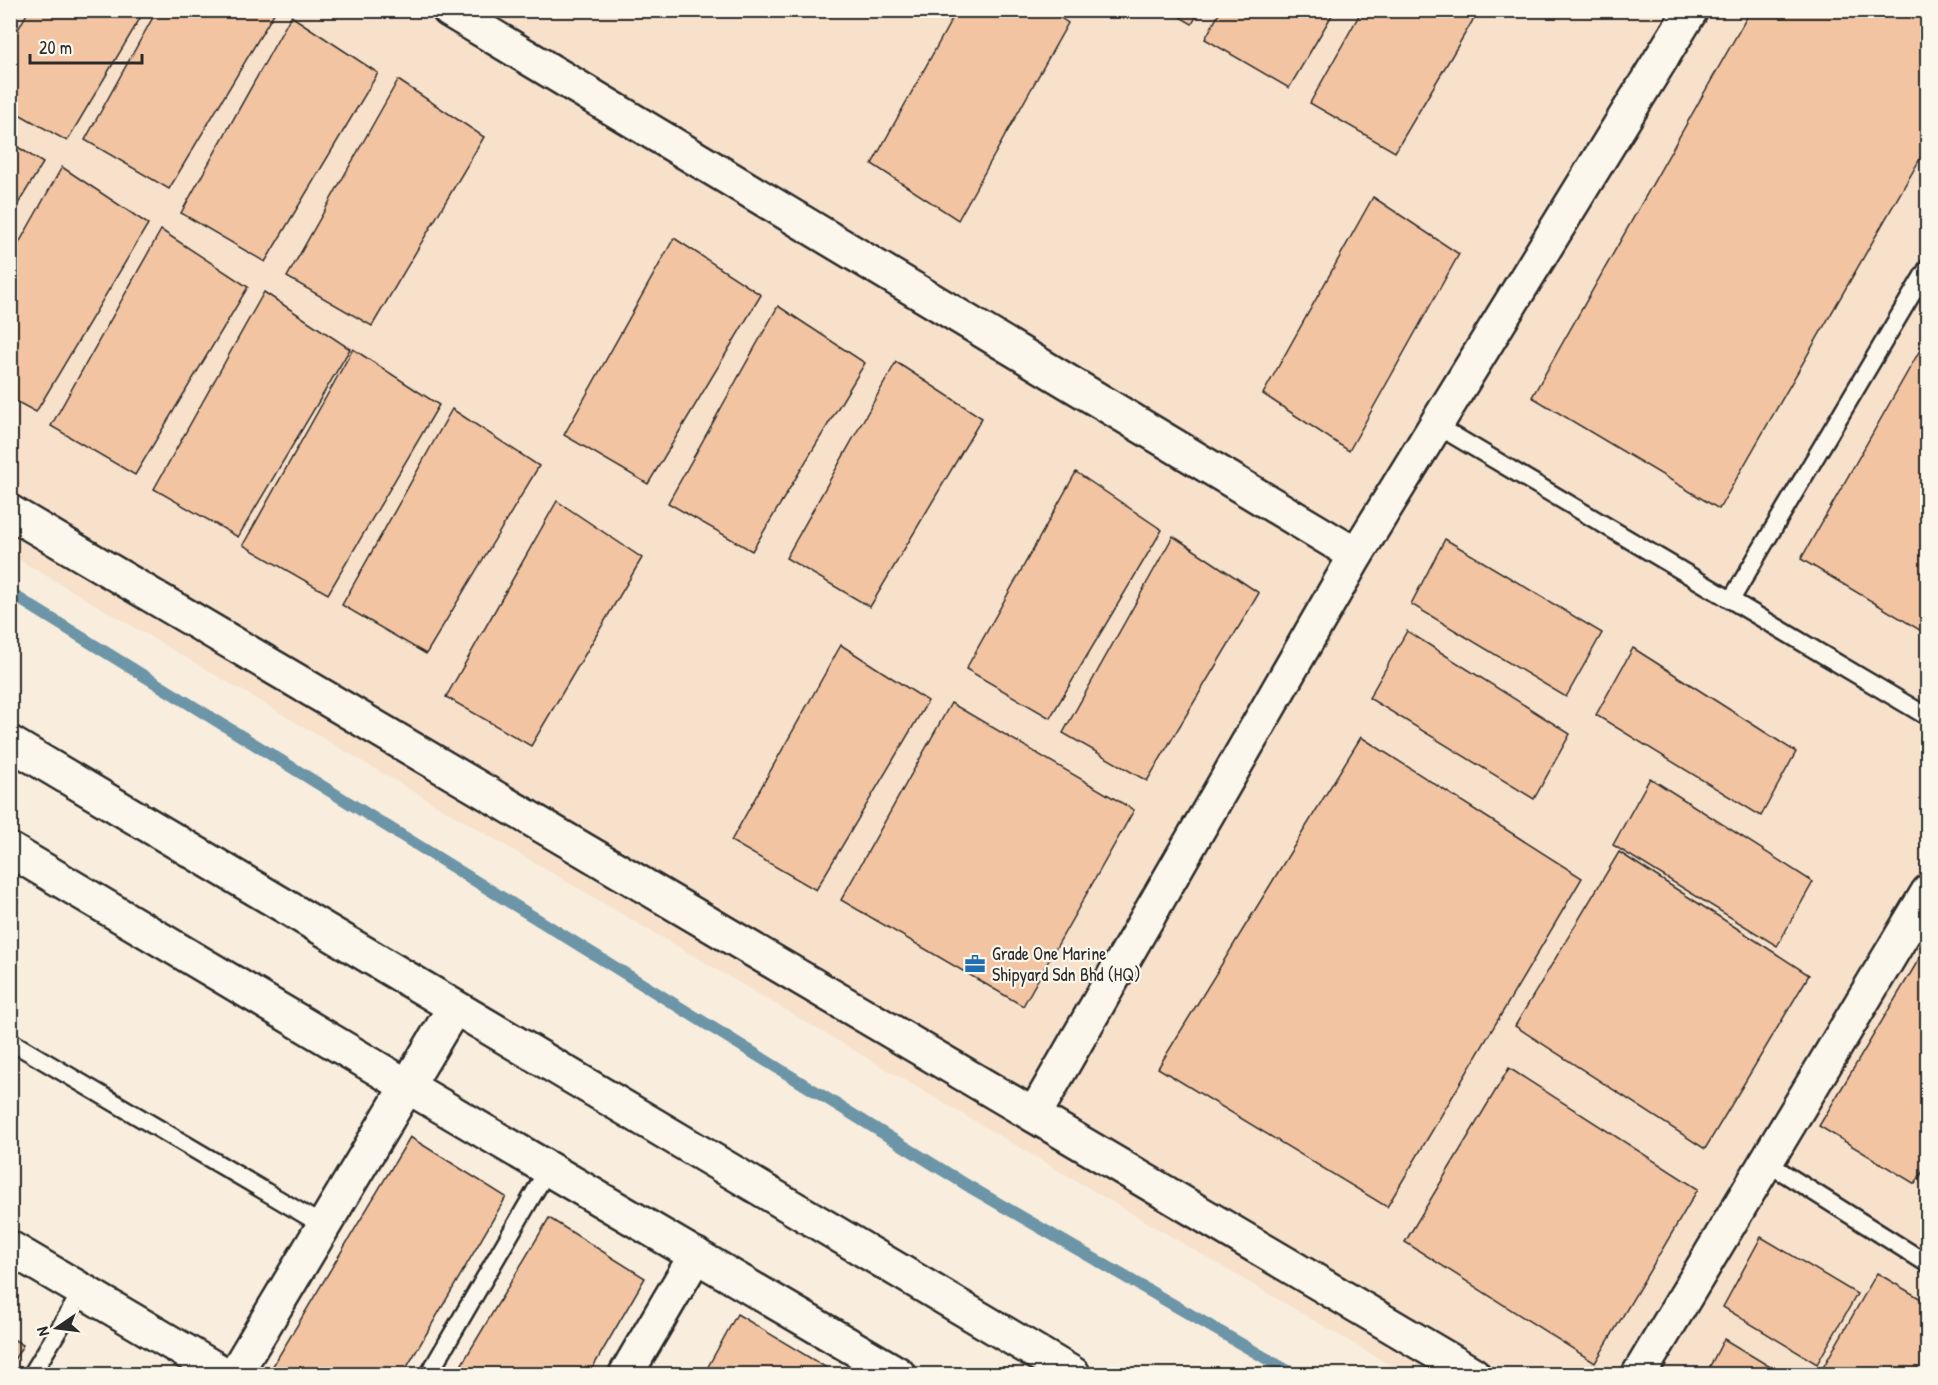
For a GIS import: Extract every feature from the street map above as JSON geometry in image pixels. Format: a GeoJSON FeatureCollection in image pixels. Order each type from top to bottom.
{"type":"FeatureCollection","features":[{"type":"Feature","properties":{"kind":"street"},"geometry":{"type":"LineString","coordinates":[[449,10],[1356,555]]}},
{"type":"Feature","properties":{"kind":"street"},"geometry":{"type":"LineString","coordinates":[[1034,1115],[1356,555],[1690,10]]}},
{"type":"Feature","properties":{"kind":"street"},"geometry":{"type":"LineString","coordinates":[[10,512],[1473,1374]]}},
{"type":"Feature","properties":{"kind":"street"},"geometry":{"type":"LineString","coordinates":[[10,743],[1073,1374]]}},
{"type":"Feature","properties":{"kind":"street"},"geometry":{"type":"LineString","coordinates":[[10,850],[898,1374]]}},
{"type":"Feature","properties":{"kind":"street"},"geometry":{"type":"LineString","coordinates":[[1639,1374],[1928,892]]}},
{"type":"Feature","properties":{"kind":"street"},"geometry":{"type":"LineString","coordinates":[[235,1374],[454,1008]]}},
{"type":"Feature","properties":{"kind":"street"},"geometry":{"type":"LineString","coordinates":[[10,1248],[224,1374]]}},
{"type":"Feature","properties":{"kind":"street"},"geometry":{"type":"LineString","coordinates":[[626,1374],[696,1255]]}},
{"type":"Feature","properties":{"kind":"lane"},"geometry":{"type":"LineString","coordinates":[[1731,600],[1928,267]]}},
{"type":"Feature","properties":{"kind":"lane"},"geometry":{"type":"LineString","coordinates":[[1436,424],[1928,717]]}},
{"type":"Feature","properties":{"kind":"lane"},"geometry":{"type":"LineString","coordinates":[[10,1041],[324,1226]]}},
{"type":"Feature","properties":{"kind":"lane"},"geometry":{"type":"LineString","coordinates":[[1766,1162],[1928,1264]]}},
{"type":"Feature","properties":{"kind":"lane"},"geometry":{"type":"LineString","coordinates":[[429,1374],[548,1169]]}},
{"type":"Feature","properties":{"kind":"lane"},"geometry":{"type":"LineString","coordinates":[[32,1374],[82,1290]]}},
{"type":"Feature","properties":{"kind":"shaded area"},"geometry":{"type":"Polygon","coordinates":[[[11,11],[1927,11],[1927,1374],[1405,1374],[11,555],[11,11]]]}},
{"type":"Feature","properties":{"kind":"building"},"geometry":{"type":"Polygon","coordinates":[[[29,10],[145,10],[67,141],[10,109],[10,44],[29,10]]]}},
{"type":"Feature","properties":{"kind":"building"},"geometry":{"type":"Polygon","coordinates":[[[157,10],[276,10],[169,189],[85,140],[157,10]]]}},
{"type":"Feature","properties":{"kind":"building"},"geometry":{"type":"Polygon","coordinates":[[[957,10],[1049,10],[1068,23],[958,220],[872,164],[957,10]]]}},
{"type":"Feature","properties":{"kind":"building"},"geometry":{"type":"Polygon","coordinates":[[[1168,10],[1200,10],[1192,24],[1168,10]]]}},
{"type":"Feature","properties":{"kind":"building"},"geometry":{"type":"Polygon","coordinates":[[[1221,10],[1335,10],[1289,88],[1205,39],[1221,10]]]}},
{"type":"Feature","properties":{"kind":"building"},"geometry":{"type":"Polygon","coordinates":[[[1362,10],[1479,10],[1395,152],[1310,103],[1362,10]]]}},
{"type":"Feature","properties":{"kind":"building"},"geometry":{"type":"Polygon","coordinates":[[[1751,10],[1928,10],[1928,145],[1719,509],[1532,397],[1751,10]]]}},
{"type":"Feature","properties":{"kind":"building"},"geometry":{"type":"Polygon","coordinates":[[[291,16],[378,73],[265,262],[181,213],[291,16]]]}},
{"type":"Feature","properties":{"kind":"building"},"geometry":{"type":"Polygon","coordinates":[[[398,80],[484,137],[372,326],[287,277],[398,80]]]}},
{"type":"Feature","properties":{"kind":"building"},"geometry":{"type":"Polygon","coordinates":[[[10,142],[43,163],[10,217],[10,142]]]}},
{"type":"Feature","properties":{"kind":"building"},"geometry":{"type":"Polygon","coordinates":[[[62,167],[148,224],[36,412],[10,398],[10,259],[62,167]]]}},
{"type":"Feature","properties":{"kind":"building"},"geometry":{"type":"Polygon","coordinates":[[[1373,197],[1459,254],[1349,451],[1263,394],[1373,197]]]}},
{"type":"Feature","properties":{"kind":"building"},"geometry":{"type":"Polygon","coordinates":[[[161,230],[248,287],[135,475],[51,426],[161,230]]]}},
{"type":"Feature","properties":{"kind":"building"},"geometry":{"type":"Polygon","coordinates":[[[674,238],[761,295],[648,484],[564,435],[674,238]]]}},
{"type":"Feature","properties":{"kind":"building"},"geometry":{"type":"Polygon","coordinates":[[[264,292],[350,349],[238,537],[154,489],[264,292]]]}},
{"type":"Feature","properties":{"kind":"building"},"geometry":{"type":"Polygon","coordinates":[[[778,306],[865,363],[752,551],[668,503],[778,306]]]}},
{"type":"Feature","properties":{"kind":"building"},"geometry":{"type":"Polygon","coordinates":[[[1928,336],[1928,635],[1801,559],[1928,336]]]}},
{"type":"Feature","properties":{"kind":"building"},"geometry":{"type":"Polygon","coordinates":[[[353,349],[439,405],[328,594],[243,545],[353,349]]]}},
{"type":"Feature","properties":{"kind":"building"},"geometry":{"type":"Polygon","coordinates":[[[896,362],[982,418],[870,607],[786,558],[896,362]]]}},
{"type":"Feature","properties":{"kind":"building"},"geometry":{"type":"Polygon","coordinates":[[[452,409],[539,466],[426,654],[342,605],[452,409]]]}},
{"type":"Feature","properties":{"kind":"building"},"geometry":{"type":"Polygon","coordinates":[[[1076,472],[1162,530],[1050,718],[966,669],[1076,472]]]}},
{"type":"Feature","properties":{"kind":"building"},"geometry":{"type":"Polygon","coordinates":[[[557,501],[642,558],[531,746],[446,697],[557,501]]]}},
{"type":"Feature","properties":{"kind":"building"},"geometry":{"type":"Polygon","coordinates":[[[1173,536],[1259,593],[1147,781],[1063,733],[1173,536]]]}},
{"type":"Feature","properties":{"kind":"building"},"geometry":{"type":"Polygon","coordinates":[[[1445,539],[1602,633],[1566,697],[1411,604],[1445,539]]]}},
{"type":"Feature","properties":{"kind":"building"},"geometry":{"type":"Polygon","coordinates":[[[1407,631],[1570,734],[1534,799],[1369,698],[1407,631]]]}},
{"type":"Feature","properties":{"kind":"building"},"geometry":{"type":"Polygon","coordinates":[[[841,645],[928,701],[816,890],[731,841],[841,645]]]}},
{"type":"Feature","properties":{"kind":"building"},"geometry":{"type":"Polygon","coordinates":[[[1633,648],[1796,752],[1761,816],[1596,715],[1633,648]]]}},
{"type":"Feature","properties":{"kind":"building"},"geometry":{"type":"Polygon","coordinates":[[[951,703],[1134,810],[1023,1006],[841,900],[951,703]]]}},
{"type":"Feature","properties":{"kind":"building"},"geometry":{"type":"Polygon","coordinates":[[[1361,737],[1582,878],[1387,1207],[1158,1068],[1361,737]]]}},
{"type":"Feature","properties":{"kind":"building"},"geometry":{"type":"Polygon","coordinates":[[[1650,778],[1813,882],[1777,946],[1613,845],[1650,778]]]}},
{"type":"Feature","properties":{"kind":"building"},"geometry":{"type":"Polygon","coordinates":[[[1619,852],[1809,975],[1705,1149],[1515,1026],[1619,852]]]}},
{"type":"Feature","properties":{"kind":"building"},"geometry":{"type":"Polygon","coordinates":[[[1928,944],[1928,1163],[1915,1184],[1819,1126],[1928,944]]]}},
{"type":"Feature","properties":{"kind":"building"},"geometry":{"type":"Polygon","coordinates":[[[1509,1068],[1698,1189],[1595,1363],[1405,1242],[1509,1068]]]}},
{"type":"Feature","properties":{"kind":"building"},"geometry":{"type":"Polygon","coordinates":[[[410,1137],[506,1197],[403,1374],[268,1374],[410,1137]]]}},
{"type":"Feature","properties":{"kind":"building"},"geometry":{"type":"Polygon","coordinates":[[[549,1218],[645,1278],[589,1374],[456,1374],[549,1218]]]}},
{"type":"Feature","properties":{"kind":"building"},"geometry":{"type":"Polygon","coordinates":[[[1761,1237],[1857,1294],[1817,1364],[1723,1307],[1761,1237]]]}},
{"type":"Feature","properties":{"kind":"building"},"geometry":{"type":"Polygon","coordinates":[[[1877,1273],[1928,1303],[1928,1374],[1826,1374],[1821,1371],[1877,1273]]]}},
{"type":"Feature","properties":{"kind":"building"},"geometry":{"type":"Polygon","coordinates":[[[737,1314],[837,1374],[704,1374],[737,1314]]]}},
{"type":"Feature","properties":{"kind":"building"},"geometry":{"type":"Polygon","coordinates":[[[10,1337],[23,1345],[10,1367],[10,1337]]]}},
{"type":"Feature","properties":{"kind":"building"},"geometry":{"type":"Polygon","coordinates":[[[1724,1339],[1782,1374],[1706,1374],[1724,1339]]]}},
{"type":"Feature","properties":{"kind":"building"},"geometry":{"type":"Polygon","coordinates":[[[60,1367],[74,1374],[56,1374],[60,1367]]]}},
{"type":"Feature","properties":{"kind":"waterway"},"geometry":{"type":"LineString","coordinates":[[10,593],[970,1187],[1293,1374]]}},
{"type":"Feature","properties":{"kind":"place","name":"Grade One Marine Shipyard Sdn Bhd (HQ)"},"geometry":{"type":"Point","coordinates":[975,964]}}]}
